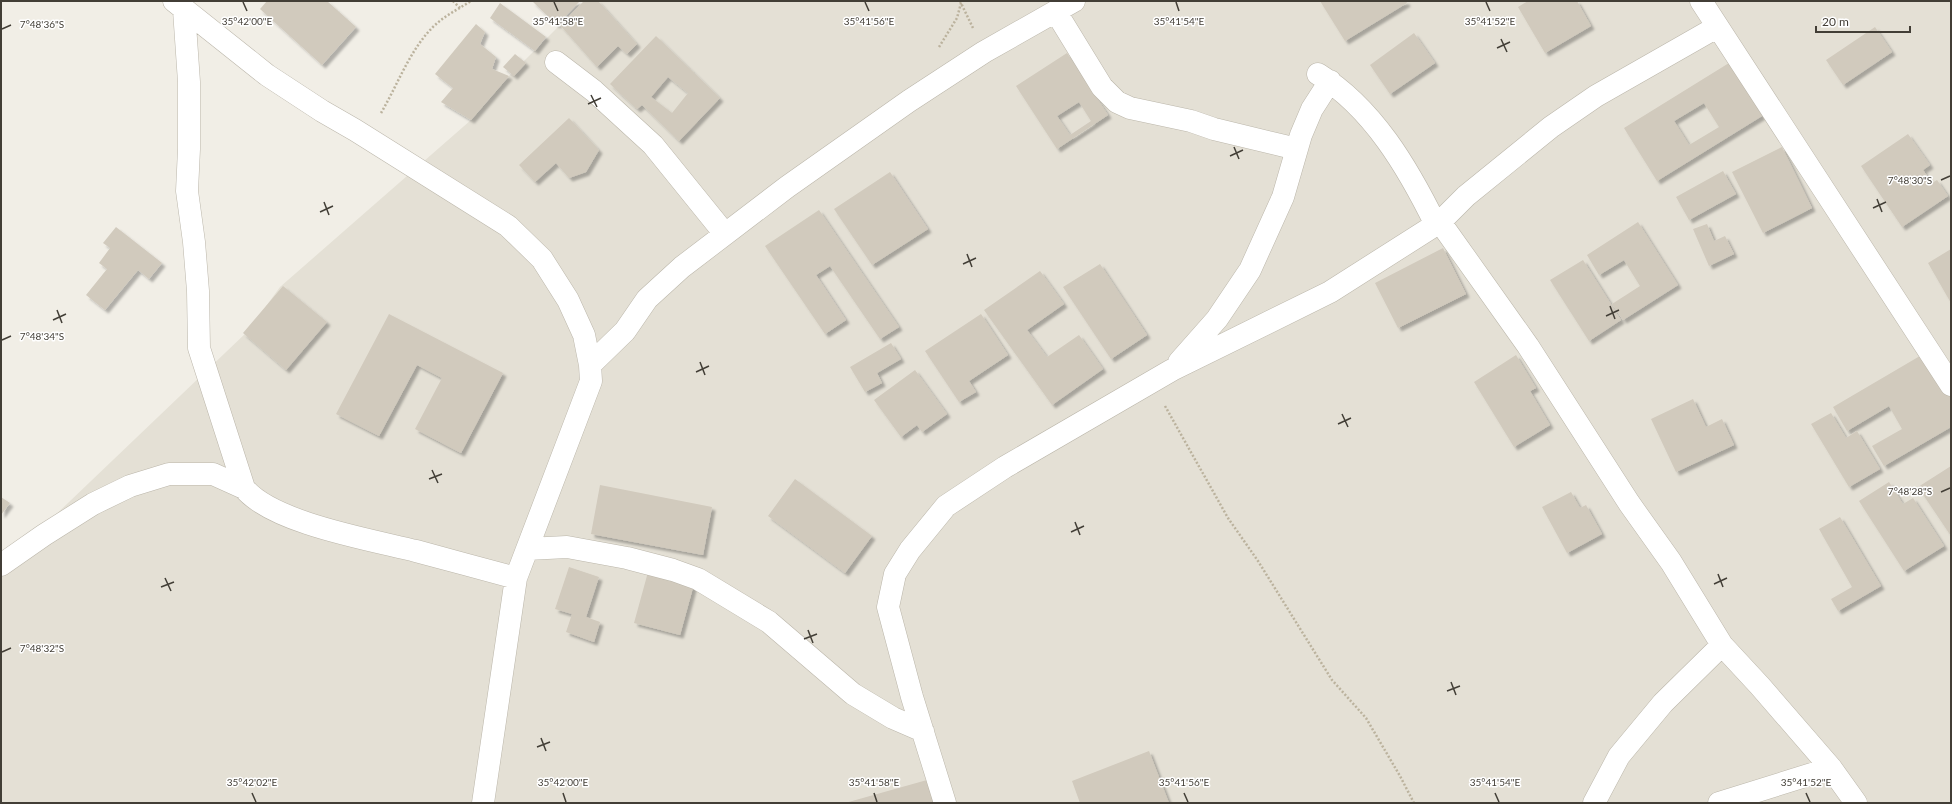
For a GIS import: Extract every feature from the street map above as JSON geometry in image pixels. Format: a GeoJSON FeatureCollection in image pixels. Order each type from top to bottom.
{"type":"FeatureCollection","features":[{"type":"Feature","properties":{"kind":"street"},"geometry":{"type":"LineString","coordinates":[[590,365],[625,331],[647,298],[682,267],[725,234],[793,183],[909,101],[984,52],[1074,1]]}},
{"type":"Feature","properties":{"kind":"street"},"geometry":{"type":"LineString","coordinates":[[1701,1],[1951,385]]}},
{"type":"Feature","properties":{"kind":"street"},"geometry":{"type":"LineString","coordinates":[[179,5],[267,75],[322,112],[368,138],[508,226],[542,259],[568,300],[584,335],[590,365],[591,381],[516,578],[483,803]]}},
{"type":"Feature","properties":{"kind":"street"},"geometry":{"type":"LineString","coordinates":[[179,5],[189,82],[189,149],[187,191],[194,242],[198,291],[199,348],[244,488]]}},
{"type":"Feature","properties":{"kind":"street"},"geometry":{"type":"LineString","coordinates":[[1056,12],[1102,87],[1117,102],[1130,108],[1191,121],[1214,129],[1297,149]]}},
{"type":"Feature","properties":{"kind":"street"},"geometry":{"type":"LineString","coordinates":[[945,803],[888,607],[895,574],[910,550],[946,506],[1005,468],[1152,381],[1330,292],[1438,224],[1466,196],[1551,127],[1596,96],[1717,27]]}},
{"type":"Feature","properties":{"kind":"street"},"geometry":{"type":"LineString","coordinates":[[556,62],[623,116],[653,145],[725,234]]}},
{"type":"Feature","properties":{"kind":"street"},"geometry":{"type":"LineString","coordinates":[[1172,370],[1217,319],[1250,270],[1283,198],[1297,149],[1324,78],[1353,100],[1378,129],[1418,190],[1438,224],[1528,346],[1629,503],[1671,562],[1722,645],[1760,686],[1830,768],[1856,803]]}},
{"type":"Feature","properties":{"kind":"street"},"geometry":{"type":"LineString","coordinates":[[1,565],[44,535],[93,504],[130,486],[169,474],[213,474],[244,488],[259,502],[284,515],[345,534],[516,578]]}},
{"type":"Feature","properties":{"kind":"street"},"geometry":{"type":"LineString","coordinates":[[527,549],[575,549],[628,558],[673,570],[698,579],[769,622],[853,694],[893,718],[923,731]]}},
{"type":"Feature","properties":{"kind":"street"},"geometry":{"type":"LineString","coordinates":[[1594,803],[1619,756],[1663,703],[1722,645]]}},
{"type":"Feature","properties":{"kind":"street"},"geometry":{"type":"LineString","coordinates":[[1719,803],[1784,781],[1830,768]]}},
{"type":"Feature","properties":{"kind":"path"},"geometry":{"type":"LineString","coordinates":[[453,1],[460,8]]}},
{"type":"Feature","properties":{"kind":"path"},"geometry":{"type":"LineString","coordinates":[[368,138],[418,47],[431,29],[444,17],[471,1]]}},
{"type":"Feature","properties":{"kind":"path"},"geometry":{"type":"LineString","coordinates":[[1152,381],[1228,518],[1258,561],[1332,680],[1366,718],[1414,803]]}},
{"type":"Feature","properties":{"kind":"shaded area"},"geometry":{"type":"Polygon","coordinates":[[[584,1],[1951,1],[1951,803],[1,803],[1,567],[248,331],[280,287],[471,120],[509,76],[584,1]]]}},
{"type":"Feature","properties":{"kind":"building"},"geometry":{"type":"Polygon","coordinates":[[[267,1],[327,1],[356,27],[322,65],[260,9],[267,1]]]}},
{"type":"Feature","properties":{"kind":"building"},"geometry":{"type":"Polygon","coordinates":[[[532,1],[580,1],[557,25],[532,1]]]}},
{"type":"Feature","properties":{"kind":"building"},"geometry":{"type":"Polygon","coordinates":[[[584,1],[598,1],[637,44],[627,54],[618,46],[597,67],[560,25],[584,1]]]}},
{"type":"Feature","properties":{"kind":"building"},"geometry":{"type":"Polygon","coordinates":[[[1320,1],[1406,1],[1407,3],[1345,41],[1320,1]]]}},
{"type":"Feature","properties":{"kind":"building"},"geometry":{"type":"Polygon","coordinates":[[[1528,1],[1577,1],[1591,26],[1545,53],[1518,7],[1528,1]]]}},
{"type":"Feature","properties":{"kind":"building"},"geometry":{"type":"Polygon","coordinates":[[[500,3],[546,37],[535,51],[490,18],[500,3]]]}},
{"type":"Feature","properties":{"kind":"building"},"geometry":{"type":"Polygon","coordinates":[[[476,24],[485,32],[480,44],[496,57],[492,69],[509,76],[471,120],[441,102],[453,88],[435,74],[476,24]]]}},
{"type":"Feature","properties":{"kind":"building"},"geometry":{"type":"Polygon","coordinates":[[[1875,27],[1892,52],[1843,85],[1826,60],[1875,27]]]}},
{"type":"Feature","properties":{"kind":"building"},"geometry":{"type":"Polygon","coordinates":[[[1414,33],[1435,63],[1390,94],[1370,65],[1414,33]]]}},
{"type":"Feature","properties":{"kind":"building"},"geometry":{"type":"Polygon","coordinates":[[[656,36],[720,98],[679,141],[642,105],[637,109],[610,84],[656,36]],[[668,77],[651,97],[672,113],[688,93],[668,77]]]}},
{"type":"Feature","properties":{"kind":"building"},"geometry":{"type":"Polygon","coordinates":[[[1067,53],[1108,115],[1057,149],[1016,86],[1067,53]],[[1079,102],[1057,116],[1070,135],[1091,121],[1079,102]]]}},
{"type":"Feature","properties":{"kind":"building"},"geometry":{"type":"Polygon","coordinates":[[[515,54],[526,63],[514,76],[503,67],[515,54]]]}},
{"type":"Feature","properties":{"kind":"building"},"geometry":{"type":"Polygon","coordinates":[[[1729,63],[1762,116],[1657,181],[1624,128],[1729,63]],[[1704,103],[1674,121],[1689,145],[1719,127],[1704,103]]]}},
{"type":"Feature","properties":{"kind":"building"},"geometry":{"type":"Polygon","coordinates":[[[569,118],[599,150],[586,172],[569,178],[556,163],[535,182],[519,165],[569,118]]]}},
{"type":"Feature","properties":{"kind":"building"},"geometry":{"type":"Polygon","coordinates":[[[1908,134],[1930,165],[1923,170],[1932,183],[1937,180],[1948,196],[1902,227],[1861,166],[1908,134]]]}},
{"type":"Feature","properties":{"kind":"building"},"geometry":{"type":"Polygon","coordinates":[[[1782,147],[1812,208],[1763,233],[1732,172],[1782,147]]]}},
{"type":"Feature","properties":{"kind":"building"},"geometry":{"type":"Polygon","coordinates":[[[1723,171],[1736,194],[1689,220],[1676,197],[1723,171]]]}},
{"type":"Feature","properties":{"kind":"building"},"geometry":{"type":"Polygon","coordinates":[[[890,172],[928,229],[872,265],[834,209],[890,172]]]}},
{"type":"Feature","properties":{"kind":"building"},"geometry":{"type":"Polygon","coordinates":[[[819,210],[899,327],[880,339],[830,266],[816,275],[846,320],[825,334],[765,246],[819,210]]]}},
{"type":"Feature","properties":{"kind":"building"},"geometry":{"type":"Polygon","coordinates":[[[1638,222],[1678,285],[1623,320],[1612,304],[1640,286],[1624,260],[1599,275],[1587,255],[1638,222]]]}},
{"type":"Feature","properties":{"kind":"building"},"geometry":{"type":"Polygon","coordinates":[[[1707,224],[1714,241],[1725,236],[1734,254],[1709,266],[1693,229],[1707,224]]]}},
{"type":"Feature","properties":{"kind":"building"},"geometry":{"type":"Polygon","coordinates":[[[116,227],[162,263],[149,279],[138,270],[105,310],[86,295],[107,269],[99,263],[110,248],[103,243],[116,227]]]}},
{"type":"Feature","properties":{"kind":"building"},"geometry":{"type":"Polygon","coordinates":[[[1443,248],[1466,294],[1398,328],[1375,283],[1443,248]]]}},
{"type":"Feature","properties":{"kind":"building"},"geometry":{"type":"Polygon","coordinates":[[[1951,249],[1951,303],[1928,263],[1951,249]]]}},
{"type":"Feature","properties":{"kind":"building"},"geometry":{"type":"Polygon","coordinates":[[[1583,260],[1621,320],[1589,341],[1550,280],[1583,260]]]}},
{"type":"Feature","properties":{"kind":"building"},"geometry":{"type":"Polygon","coordinates":[[[1100,264],[1147,335],[1111,359],[1063,287],[1100,264]]]}},
{"type":"Feature","properties":{"kind":"building"},"geometry":{"type":"Polygon","coordinates":[[[1040,271],[1064,304],[1027,330],[1047,357],[1079,335],[1103,369],[1052,405],[984,310],[1040,271]]]}},
{"type":"Feature","properties":{"kind":"building"},"geometry":{"type":"Polygon","coordinates":[[[283,286],[327,322],[286,370],[243,333],[283,286]]]}},
{"type":"Feature","properties":{"kind":"building"},"geometry":{"type":"Polygon","coordinates":[[[389,314],[503,373],[461,453],[415,429],[442,378],[417,365],[379,436],[336,414],[389,314]]]}},
{"type":"Feature","properties":{"kind":"building"},"geometry":{"type":"Polygon","coordinates":[[[981,314],[1008,355],[969,381],[976,392],[959,402],[925,351],[981,314]]]}},
{"type":"Feature","properties":{"kind":"building"},"geometry":{"type":"Polygon","coordinates":[[[891,343],[901,359],[877,373],[882,383],[865,392],[850,367],[891,343]]]}},
{"type":"Feature","properties":{"kind":"building"},"geometry":{"type":"Polygon","coordinates":[[[1925,353],[1951,398],[1951,427],[1884,466],[1872,446],[1902,429],[1889,406],[1847,431],[1833,407],[1925,353]]]}},
{"type":"Feature","properties":{"kind":"building"},"geometry":{"type":"Polygon","coordinates":[[[1516,355],[1536,388],[1530,391],[1550,425],[1514,447],[1474,382],[1516,355]]]}},
{"type":"Feature","properties":{"kind":"building"},"geometry":{"type":"Polygon","coordinates":[[[915,370],[947,414],[922,432],[917,425],[901,437],[874,400],[915,370]]]}},
{"type":"Feature","properties":{"kind":"building"},"geometry":{"type":"Polygon","coordinates":[[[1693,399],[1706,427],[1722,419],[1734,445],[1676,472],[1651,419],[1693,399]]]}},
{"type":"Feature","properties":{"kind":"building"},"geometry":{"type":"Polygon","coordinates":[[[1831,413],[1846,438],[1857,431],[1880,469],[1849,487],[1811,424],[1831,413]]]}},
{"type":"Feature","properties":{"kind":"building"},"geometry":{"type":"Polygon","coordinates":[[[1951,466],[1951,536],[1918,487],[1951,466]]]}},
{"type":"Feature","properties":{"kind":"building"},"geometry":{"type":"Polygon","coordinates":[[[795,479],[872,536],[845,573],[768,516],[795,479]]]}},
{"type":"Feature","properties":{"kind":"building"},"geometry":{"type":"Polygon","coordinates":[[[1889,482],[1903,504],[1913,498],[1944,546],[1904,571],[1859,501],[1889,482]]]}},
{"type":"Feature","properties":{"kind":"building"},"geometry":{"type":"Polygon","coordinates":[[[600,485],[712,507],[703,555],[591,534],[600,485]]]}},
{"type":"Feature","properties":{"kind":"building"},"geometry":{"type":"Polygon","coordinates":[[[1571,492],[1580,508],[1586,505],[1602,534],[1567,553],[1542,507],[1571,492]]]}},
{"type":"Feature","properties":{"kind":"building"},"geometry":{"type":"Polygon","coordinates":[[[1,497],[10,503],[1,515],[1,497]]]}},
{"type":"Feature","properties":{"kind":"building"},"geometry":{"type":"Polygon","coordinates":[[[1840,517],[1881,586],[1838,611],[1831,599],[1852,587],[1819,529],[1840,517]]]}},
{"type":"Feature","properties":{"kind":"building"},"geometry":{"type":"Polygon","coordinates":[[[569,567],[599,577],[586,617],[600,622],[594,642],[566,632],[572,614],[555,609],[569,567]]]}},
{"type":"Feature","properties":{"kind":"building"},"geometry":{"type":"Polygon","coordinates":[[[648,572],[694,584],[680,635],[634,623],[648,572]]]}},
{"type":"Feature","properties":{"kind":"building"},"geometry":{"type":"Polygon","coordinates":[[[1149,751],[1169,803],[1080,803],[1072,781],[1149,751]]]}},
{"type":"Feature","properties":{"kind":"building"},"geometry":{"type":"Polygon","coordinates":[[[927,780],[933,803],[845,803],[927,780]]]}}]}
